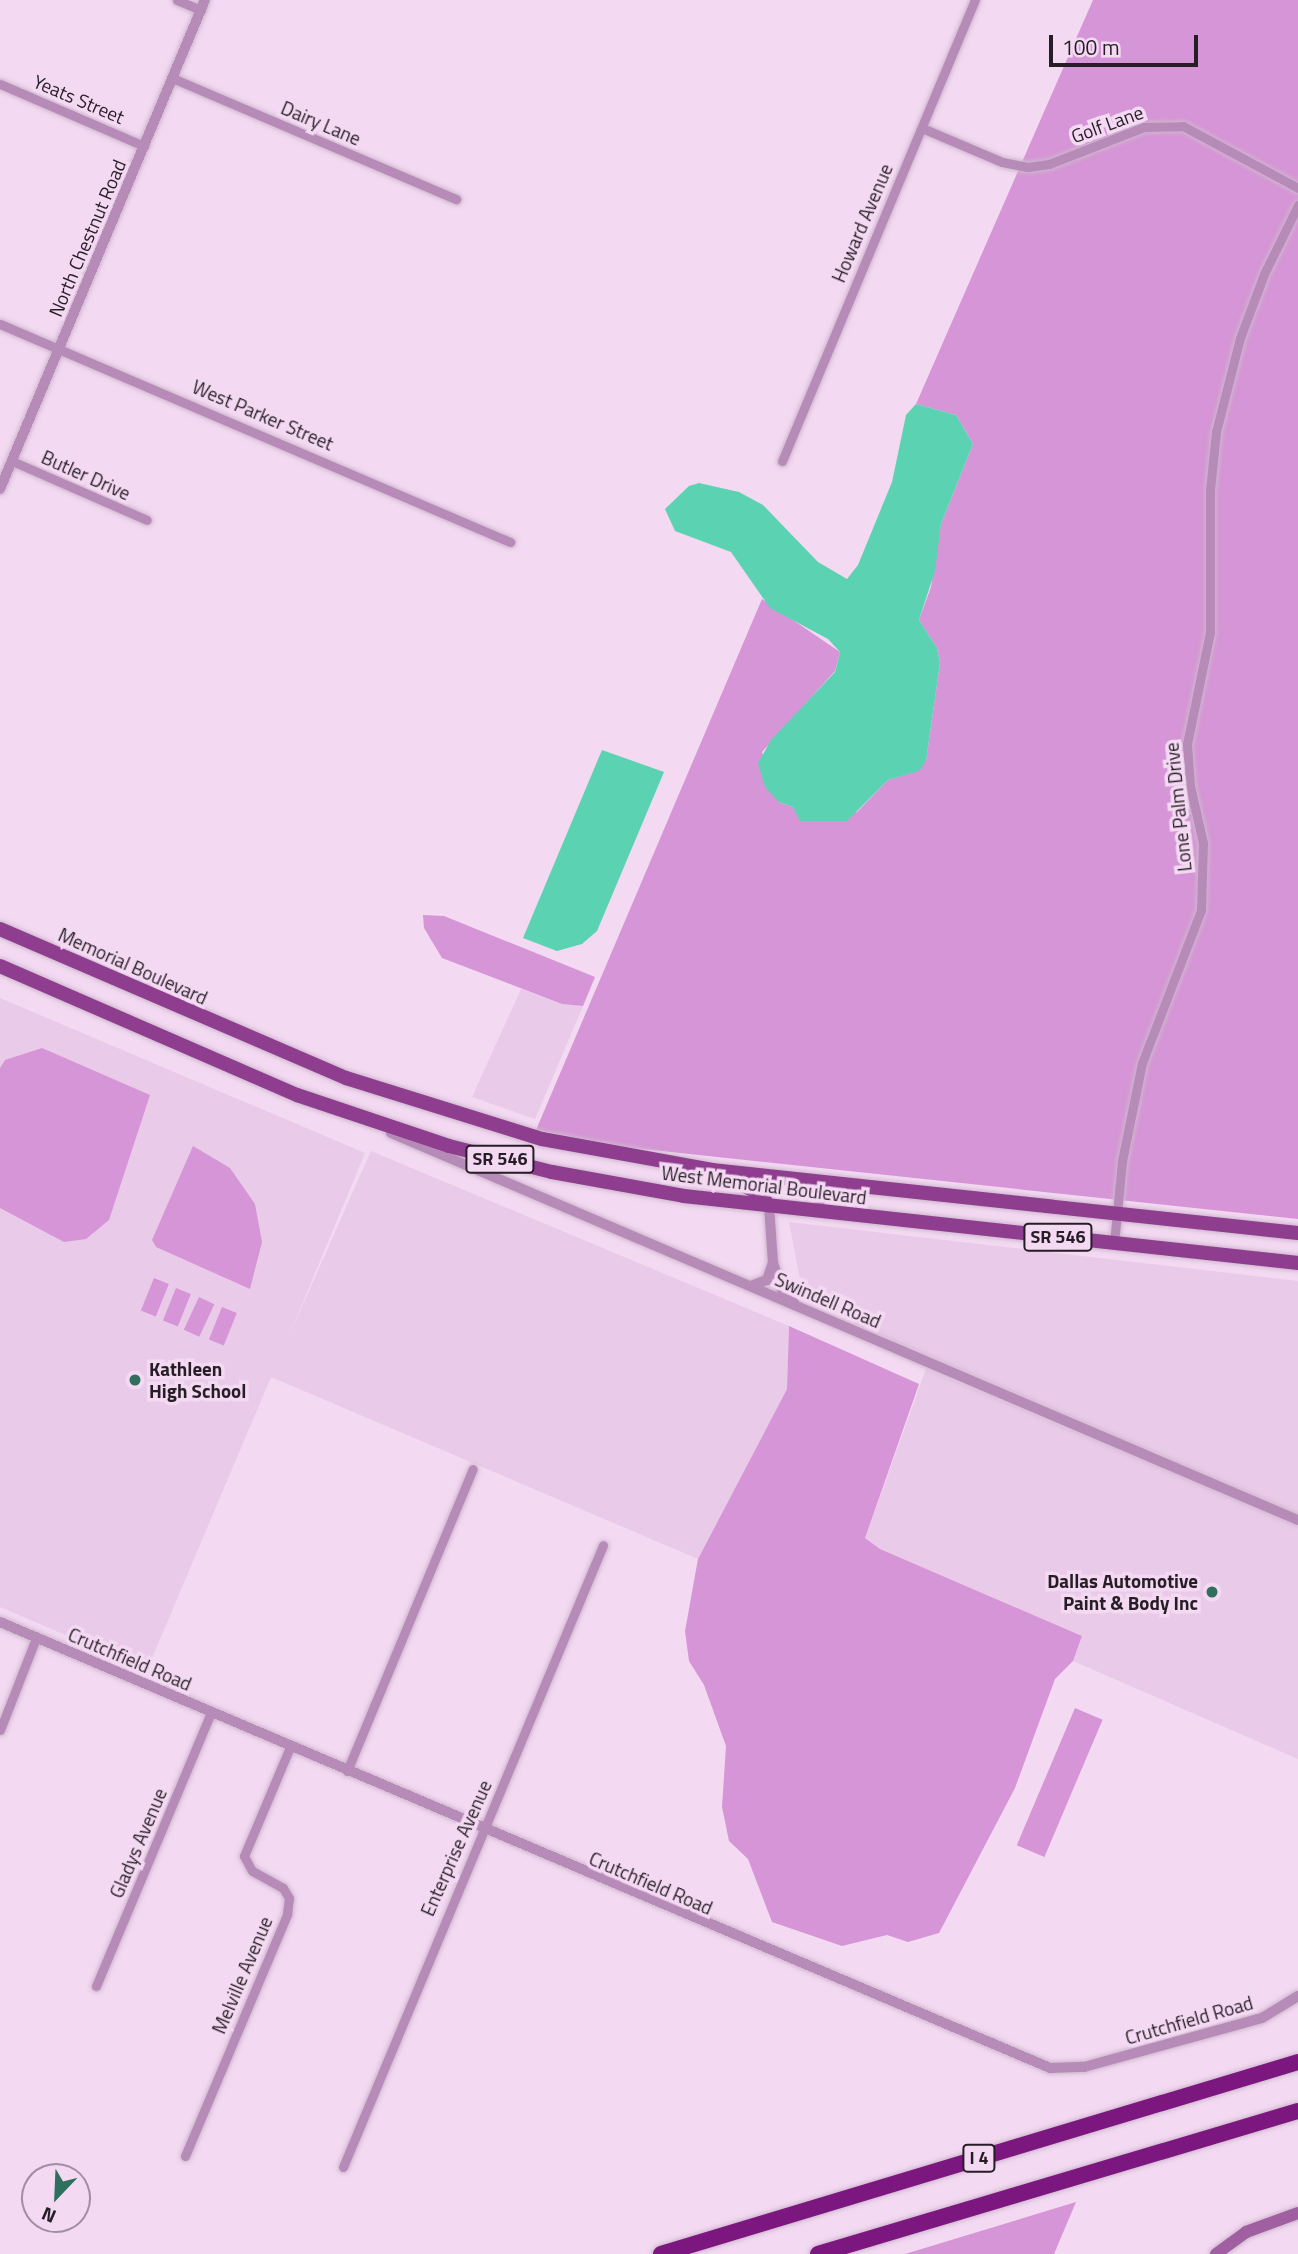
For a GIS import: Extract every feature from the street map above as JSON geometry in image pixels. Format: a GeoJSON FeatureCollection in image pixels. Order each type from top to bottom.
{"type":"FeatureCollection","features":[{"type":"Feature","properties":{"kind":"highway","name":"I 4"},"geometry":{"type":"LineString","coordinates":[[661,2254],[1298,2062]]}},
{"type":"Feature","properties":{"kind":"highway","name":"I 4"},"geometry":{"type":"LineString","coordinates":[[818,2254],[1298,2111]]}},
{"type":"Feature","properties":{"kind":"main road","name":"Memorial Boulevard"},"geometry":{"type":"LineString","coordinates":[[0,929],[250,1038]]}},
{"type":"Feature","properties":{"kind":"main road","name":"West Memorial Boulevard"},"geometry":{"type":"LineString","coordinates":[[0,966],[242,1072],[344,1112],[552,1172],[769,1206],[1298,1263]]}},
{"type":"Feature","properties":{"kind":"main road","name":"West Memorial Boulevard"},"geometry":{"type":"LineString","coordinates":[[250,1038],[384,1092],[508,1130],[633,1158],[712,1170],[1298,1233]]}},
{"type":"Feature","properties":{"kind":"main road"},"geometry":{"type":"LineString","coordinates":[[712,1170],[747,1185],[769,1206]]}},
{"type":"Feature","properties":{"kind":"main road"},"geometry":{"type":"LineString","coordinates":[[1216,2254],[1246,2232],[1298,2213]]}},
{"type":"Feature","properties":{"kind":"street"},"geometry":{"type":"LineString","coordinates":[[177,0],[203,5]]}},
{"type":"Feature","properties":{"kind":"street","name":"Howard Avenue"},"geometry":{"type":"LineString","coordinates":[[782,461],[975,0]]}},
{"type":"Feature","properties":{"kind":"street","name":"North Chestnut Road"},"geometry":{"type":"LineString","coordinates":[[0,489],[203,5]]}},
{"type":"Feature","properties":{"kind":"street","name":"Dairy Lane"},"geometry":{"type":"LineString","coordinates":[[172,78],[456,200]]}},
{"type":"Feature","properties":{"kind":"street","name":"Yeats Street"},"geometry":{"type":"LineString","coordinates":[[0,85],[144,146]]}},
{"type":"Feature","properties":{"kind":"street","name":"Golf Lane"},"geometry":{"type":"LineString","coordinates":[[922,128],[1002,162],[1028,167],[1049,164],[1144,127],[1183,126],[1298,188]]}},
{"type":"Feature","properties":{"kind":"street","name":"Lone Palm Drive"},"geometry":{"type":"LineString","coordinates":[[1114,1243],[1122,1161],[1142,1063],[1201,910],[1203,843],[1190,786],[1187,744],[1210,632],[1210,490],[1216,432],[1240,338],[1298,205]]}},
{"type":"Feature","properties":{"kind":"street","name":"West Parker Street"},"geometry":{"type":"LineString","coordinates":[[0,324],[510,542]]}},
{"type":"Feature","properties":{"kind":"street","name":"Butler Drive"},"geometry":{"type":"LineString","coordinates":[[12,461],[147,520]]}},
{"type":"Feature","properties":{"kind":"street","name":"Swindell Road"},"geometry":{"type":"LineString","coordinates":[[344,1112],[1298,1520]]}},
{"type":"Feature","properties":{"kind":"street"},"geometry":{"type":"LineString","coordinates":[[818,1211],[820,1182]]}},
{"type":"Feature","properties":{"kind":"street"},"geometry":{"type":"LineString","coordinates":[[769,1206],[773,1263],[782,1290],[796,1305]]}},
{"type":"Feature","properties":{"kind":"street"},"geometry":{"type":"LineString","coordinates":[[750,1286],[766,1280],[773,1263]]}},
{"type":"Feature","properties":{"kind":"street"},"geometry":{"type":"LineString","coordinates":[[346,1771],[473,1469]]}},
{"type":"Feature","properties":{"kind":"street","name":"Enterprise Avenue"},"geometry":{"type":"LineString","coordinates":[[344,2167],[603,1545]]}},
{"type":"Feature","properties":{"kind":"street","name":"Crutchfield Road"},"geometry":{"type":"LineString","coordinates":[[0,1622],[484,1830],[1050,2068],[1084,2067],[1262,2018],[1298,1996]]}},
{"type":"Feature","properties":{"kind":"street"},"geometry":{"type":"LineString","coordinates":[[0,1730],[36,1638]]}},
{"type":"Feature","properties":{"kind":"street","name":"Gladys Avenue"},"geometry":{"type":"LineString","coordinates":[[96,1986],[211,1713]]}},
{"type":"Feature","properties":{"kind":"street","name":"Melville Avenue"},"geometry":{"type":"LineString","coordinates":[[185,2156],[287,1914],[289,1898],[283,1888],[252,1871],[244,1856],[290,1747]]}},
{"type":"Feature","properties":{"kind":"shaded area"},"geometry":{"type":"Polygon","coordinates":[[[1093,0],[1298,0],[1298,1219],[624,1147],[536,1130],[762,599],[840,652],[835,671],[762,752],[779,802],[793,807],[799,816],[857,812],[888,780],[911,773],[926,761],[940,663],[937,648],[919,620],[931,587],[941,524],[973,444],[956,415],[916,404],[1093,0]]]}},
{"type":"Feature","properties":{"kind":"shaded area"},"geometry":{"type":"Polygon","coordinates":[[[916,404],[956,415],[973,444],[941,524],[935,571],[919,620],[937,648],[940,663],[926,761],[919,771],[888,780],[847,821],[800,821],[793,807],[779,802],[765,787],[758,763],[771,740],[835,672],[840,652],[828,639],[770,608],[731,552],[675,531],[665,509],[689,486],[699,483],[739,492],[763,505],[818,562],[847,579],[858,565],[892,482],[906,415],[916,404]]]}},
{"type":"Feature","properties":{"kind":"shaded area"},"geometry":{"type":"Polygon","coordinates":[[[602,750],[664,772],[597,931],[582,944],[557,951],[523,938],[602,750]]]}},
{"type":"Feature","properties":{"kind":"shaded area"},"geometry":{"type":"Polygon","coordinates":[[[423,915],[444,916],[595,977],[583,1006],[562,1004],[442,958],[424,928],[423,915]]]}},
{"type":"Feature","properties":{"kind":"shaded area"},"geometry":{"type":"Polygon","coordinates":[[[521,989],[562,1004],[583,1006],[535,1119],[472,1097],[521,989]]]}},
{"type":"Feature","properties":{"kind":"shaded area"},"geometry":{"type":"Polygon","coordinates":[[[0,998],[365,1153],[288,1338],[371,1151],[789,1326],[787,1389],[698,1559],[271,1377],[147,1670],[0,1607],[0,998]]]}},
{"type":"Feature","properties":{"kind":"shaded area"},"geometry":{"type":"Polygon","coordinates":[[[42,1048],[150,1095],[109,1220],[86,1239],[64,1242],[0,1208],[0,1068],[5,1060],[42,1048]]]}},
{"type":"Feature","properties":{"kind":"shaded area"},"geometry":{"type":"Polygon","coordinates":[[[193,1146],[230,1168],[255,1204],[262,1242],[250,1289],[156,1247],[152,1240],[193,1146]]]}},
{"type":"Feature","properties":{"kind":"shaded area"},"geometry":{"type":"Polygon","coordinates":[[[789,1222],[1298,1281],[1298,1514],[799,1300],[801,1284],[789,1222]]]}},
{"type":"Feature","properties":{"kind":"shaded area"},"geometry":{"type":"Polygon","coordinates":[[[154,1278],[169,1284],[156,1316],[141,1310],[154,1278]]]}},
{"type":"Feature","properties":{"kind":"shaded area"},"geometry":{"type":"Polygon","coordinates":[[[176,1288],[191,1294],[178,1326],[163,1320],[176,1288]]]}},
{"type":"Feature","properties":{"kind":"shaded area"},"geometry":{"type":"Polygon","coordinates":[[[199,1297],[214,1304],[199,1337],[184,1330],[199,1297]]]}},
{"type":"Feature","properties":{"kind":"shaded area"},"geometry":{"type":"Polygon","coordinates":[[[222,1307],[237,1313],[224,1345],[209,1339],[222,1307]]]}},
{"type":"Feature","properties":{"kind":"shaded area"},"geometry":{"type":"Polygon","coordinates":[[[789,1326],[919,1384],[865,1538],[880,1549],[1082,1636],[1073,1661],[1055,1679],[1015,1788],[939,1933],[908,1942],[887,1935],[842,1946],[772,1922],[748,1859],[729,1841],[722,1807],[726,1746],[704,1685],[689,1661],[685,1631],[698,1559],[787,1389],[789,1326]]]}},
{"type":"Feature","properties":{"kind":"shaded area"},"geometry":{"type":"Polygon","coordinates":[[[926,1369],[1298,1526],[1298,1759],[1073,1661],[1082,1636],[880,1549],[865,1538],[926,1369]]]}},
{"type":"Feature","properties":{"kind":"shaded area"},"geometry":{"type":"Polygon","coordinates":[[[1075,1708],[1103,1720],[1044,1857],[1017,1845],[1075,1708]]]}},
{"type":"Feature","properties":{"kind":"shaded area"},"geometry":{"type":"Polygon","coordinates":[[[1076,2202],[1054,2254],[905,2254],[1076,2202]]]}},
{"type":"Feature","properties":{"kind":"place","name":"Kathleen High School"},"geometry":{"type":"Point","coordinates":[135,1380]}},
{"type":"Feature","properties":{"kind":"place","name":"Dallas Automotive Paint & Body Inc"},"geometry":{"type":"Point","coordinates":[1212,1592]}}]}
